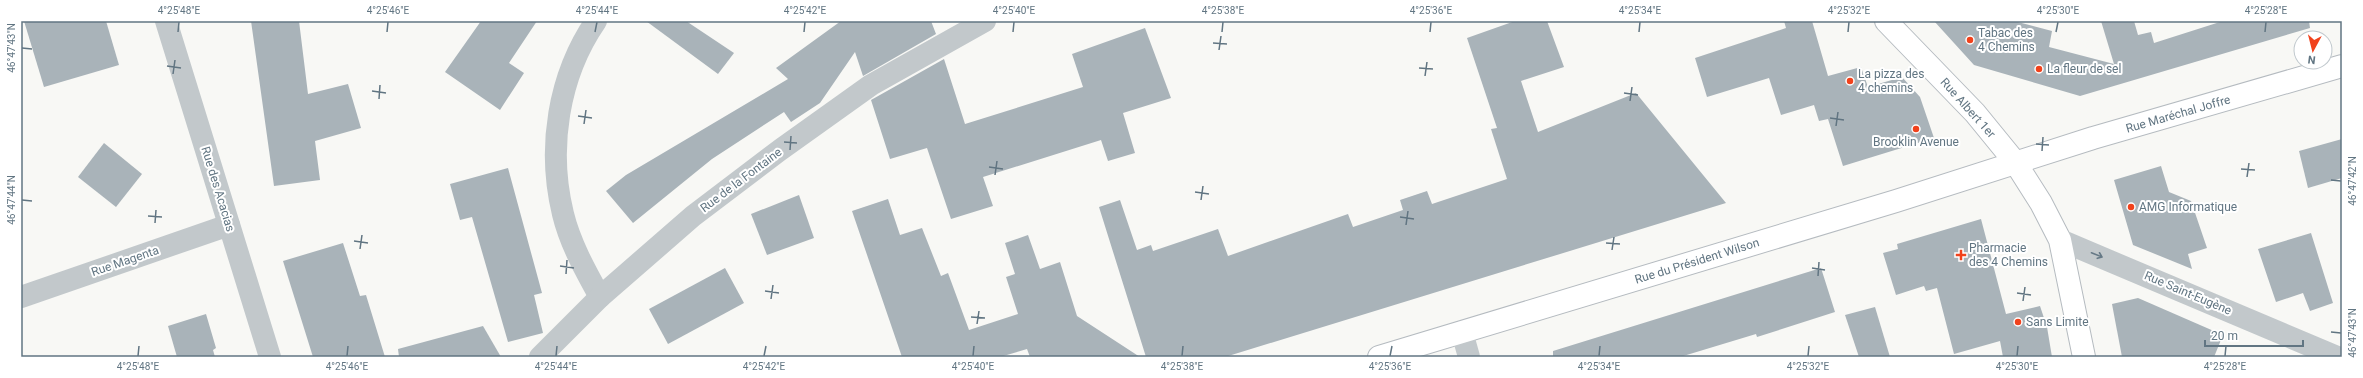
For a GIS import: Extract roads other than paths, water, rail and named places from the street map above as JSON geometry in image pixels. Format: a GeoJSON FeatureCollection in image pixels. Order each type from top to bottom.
{"type":"FeatureCollection","features":[{"type":"Feature","properties":{"kind":"main road","name":"Rue Albert 1er"},"geometry":{"type":"LineString","coordinates":[[1886,21],[1975,113],[2015,162],[2041,203],[2060,240],[2084,357]]}},
{"type":"Feature","properties":{"kind":"main road","name":"Rue Maréchal Joffre"},"geometry":{"type":"LineString","coordinates":[[2015,162],[2342,66]]}},
{"type":"Feature","properties":{"kind":"main road","name":"Rue du Président Wilson"},"geometry":{"type":"LineString","coordinates":[[1379,357],[1896,201],[2015,162]]}},
{"type":"Feature","properties":{"kind":"street","name":"Rue des Acacias"},"geometry":{"type":"LineString","coordinates":[[166,21],[270,357]]}},
{"type":"Feature","properties":{"kind":"street"},"geometry":{"type":"LineString","coordinates":[[596,21],[582,41],[566,80],[557,124],[557,169],[563,214],[580,262],[600,296]]}},
{"type":"Feature","properties":{"kind":"street","name":"Rue de la Fontaine"},"geometry":{"type":"LineString","coordinates":[[540,357],[600,296],[693,216],[780,150],[871,85],[985,21]]}},
{"type":"Feature","properties":{"kind":"street","name":"Rue Magenta"},"geometry":{"type":"LineString","coordinates":[[21,297],[230,225]]}},
{"type":"Feature","properties":{"kind":"street","name":"Rue Saint-Eugène"},"geometry":{"type":"LineString","coordinates":[[2060,240],[2337,357]]}},
{"type":"Feature","properties":{"kind":"street"},"geometry":{"type":"LineString","coordinates":[[1462,332],[1469,357]]}},
{"type":"Feature","properties":{"kind":"place","name":"Tabac des 4 Chemins"},"geometry":{"type":"Point","coordinates":[1970,40]}},
{"type":"Feature","properties":{"kind":"place","name":"La fleur de sel"},"geometry":{"type":"Point","coordinates":[2039,69]}},
{"type":"Feature","properties":{"kind":"place","name":"La pizza des 4 chemins"},"geometry":{"type":"Point","coordinates":[1850,81]}},
{"type":"Feature","properties":{"kind":"place","name":"Brooklin Avenue"},"geometry":{"type":"Point","coordinates":[1916,129]}},
{"type":"Feature","properties":{"kind":"place","name":"AMG Informatique"},"geometry":{"type":"Point","coordinates":[2131,207]}},
{"type":"Feature","properties":{"kind":"place","name":"Pharmacie des 4 Chemins"},"geometry":{"type":"Point","coordinates":[1961,255]}},
{"type":"Feature","properties":{"kind":"place","name":"Sans Limite"},"geometry":{"type":"Point","coordinates":[2018,322]}}]}
